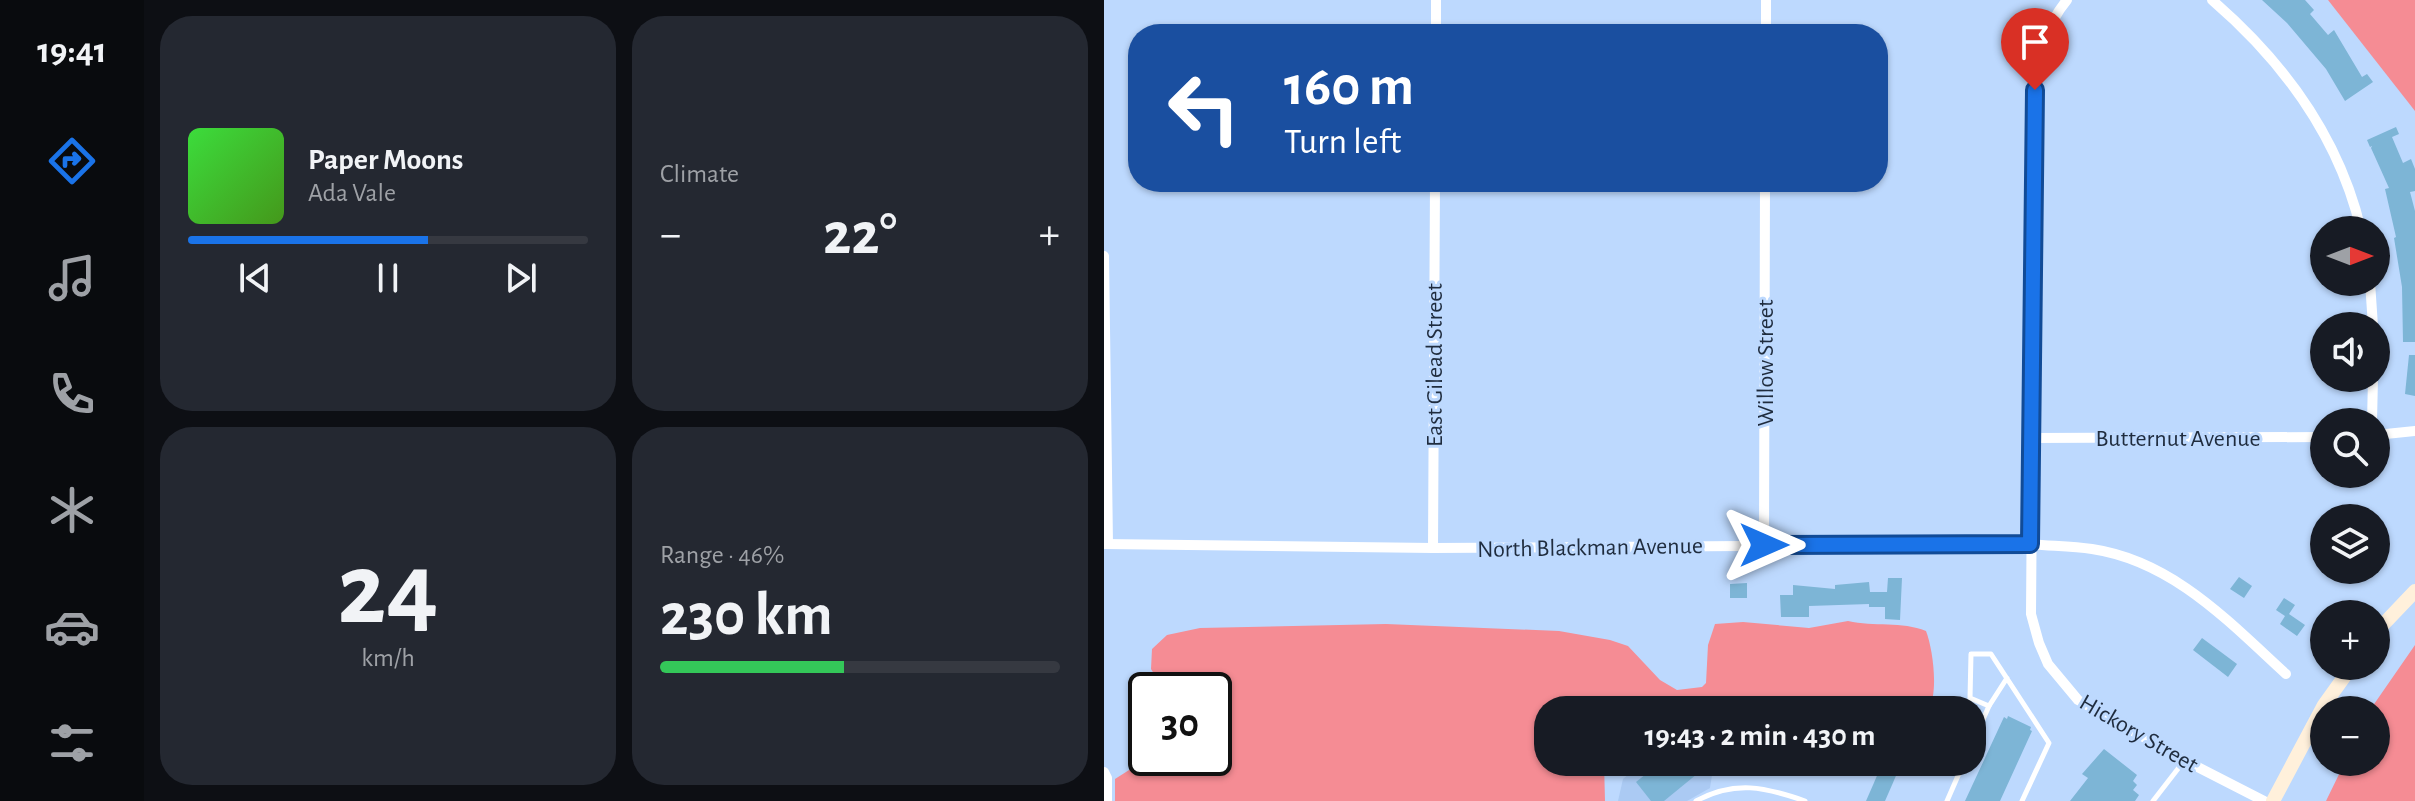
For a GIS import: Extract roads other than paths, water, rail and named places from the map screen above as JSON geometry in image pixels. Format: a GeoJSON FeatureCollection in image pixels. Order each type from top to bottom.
{"type":"FeatureCollection","features":[{"type":"Feature","properties":{"kind":"main road"},"geometry":{"type":"LineString","coordinates":[[2390,617],[2415,591]]}},
{"type":"Feature","properties":{"kind":"main road"},"geometry":{"type":"LineString","coordinates":[[2273,801],[2324,705],[2342,680]]}},
{"type":"Feature","properties":{"kind":"street"},"geometry":{"type":"LineString","coordinates":[[1436,0],[1436,24]]}},
{"type":"Feature","properties":{"kind":"street"},"geometry":{"type":"LineString","coordinates":[[1766,0],[1766,24]]}},
{"type":"Feature","properties":{"kind":"street"},"geometry":{"type":"LineString","coordinates":[[2032,438],[2035,90],[2041,47],[2051,23],[2067,0]]}},
{"type":"Feature","properties":{"kind":"street"},"geometry":{"type":"LineString","coordinates":[[2212,0],[2257,40],[2307,103],[2336,155],[2358,216]]}},
{"type":"Feature","properties":{"kind":"street","name":"East Gilead Street"},"geometry":{"type":"LineString","coordinates":[[1433,548],[1435,192]]}},
{"type":"Feature","properties":{"kind":"street","name":"Willow Street"},"geometry":{"type":"LineString","coordinates":[[1764,545],[1765,192]]}},
{"type":"Feature","properties":{"kind":"street"},"geometry":{"type":"LineString","coordinates":[[1104,256],[1106,544]]}},
{"type":"Feature","properties":{"kind":"street"},"geometry":{"type":"LineString","coordinates":[[2390,434],[2415,431]]}},
{"type":"Feature","properties":{"kind":"street","name":"Butternut Avenue"},"geometry":{"type":"LineString","coordinates":[[2032,438],[2310,437]]}},
{"type":"Feature","properties":{"kind":"street","name":"Hickory Street"},"geometry":{"type":"LineString","coordinates":[[2032,438],[2031,614],[2048,664],[2078,700],[2264,801]]}},
{"type":"Feature","properties":{"kind":"street","name":"North Blackman Avenue"},"geometry":{"type":"LineString","coordinates":[[1106,544],[1433,548],[2030,544],[2094,549],[2168,575],[2206,601],[2286,674]]}},
{"type":"Feature","properties":{"kind":"street"},"geometry":{"type":"LineString","coordinates":[[1104,772],[1107,801]]}},
{"type":"Feature","properties":{"kind":"lane"},"geometry":{"type":"LineString","coordinates":[[1989,706],[1970,698],[1971,654],[1991,654],[2049,743],[2022,801]]}},
{"type":"Feature","properties":{"kind":"lane"},"geometry":{"type":"LineString","coordinates":[[1986,713],[2007,678]]}},
{"type":"Feature","properties":{"kind":"lane"},"geometry":{"type":"LineString","coordinates":[[2156,799],[2184,760]]}},
{"type":"Feature","properties":{"kind":"lane"},"geometry":{"type":"LineString","coordinates":[[1947,801],[1958,776]]}},
{"type":"Feature","properties":{"kind":"lane"},"geometry":{"type":"LineString","coordinates":[[1696,801],[1728,787],[1765,788],[1805,801]]}}]}
